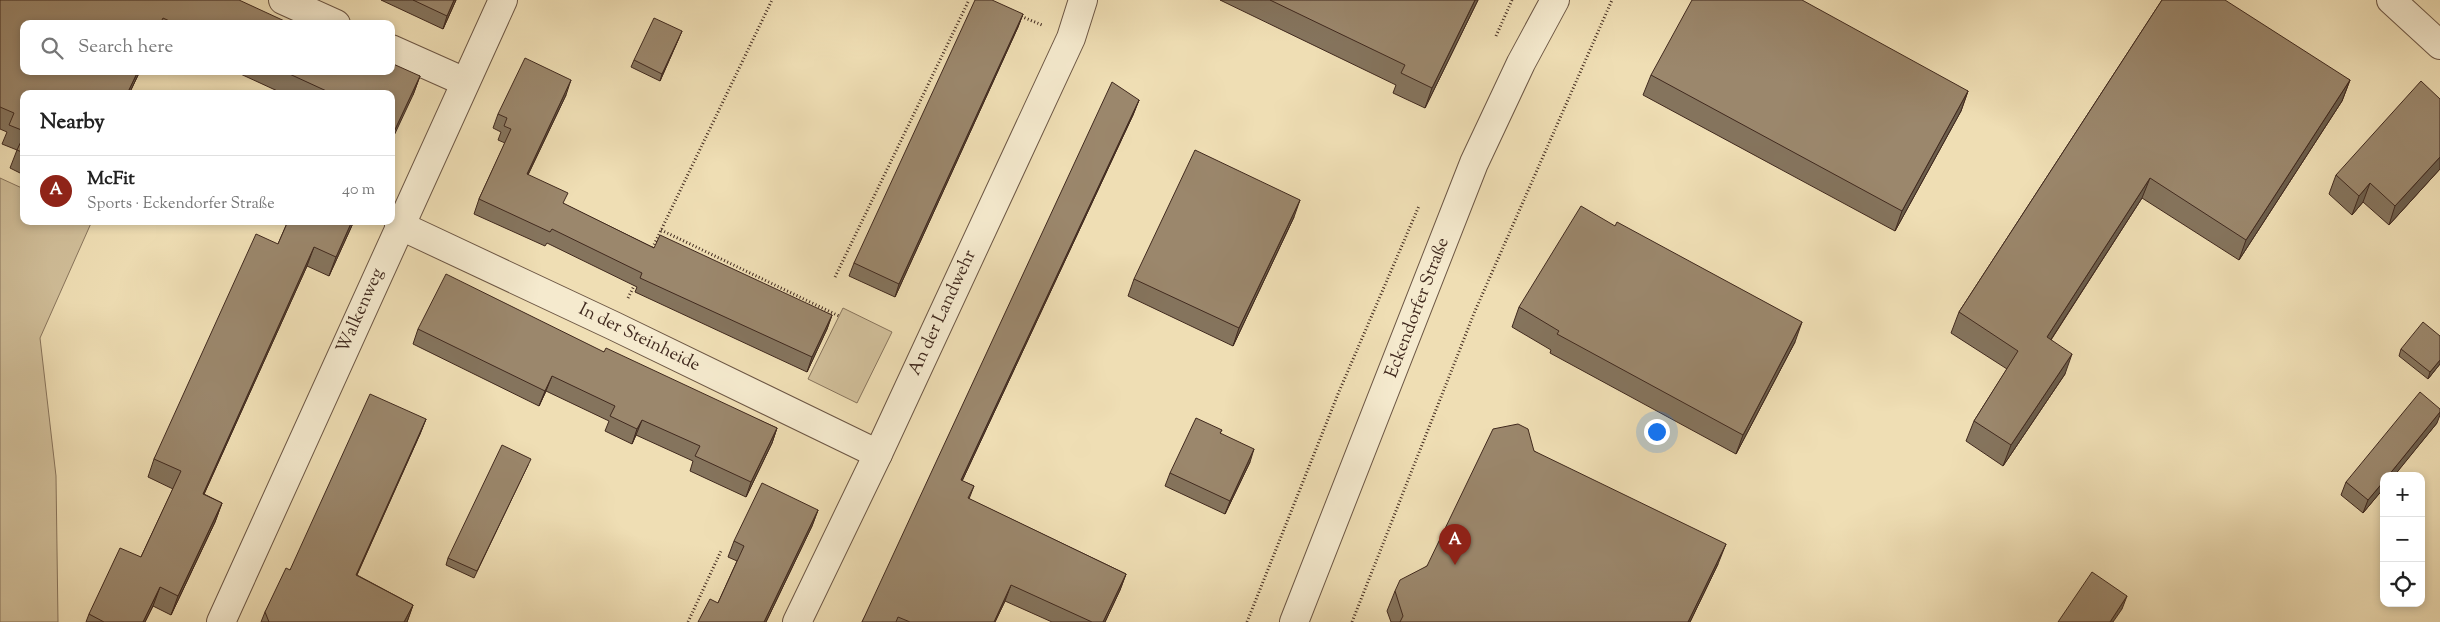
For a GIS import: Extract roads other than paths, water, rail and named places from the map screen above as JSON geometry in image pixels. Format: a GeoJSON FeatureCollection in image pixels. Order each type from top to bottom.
{"type":"FeatureCollection","features":[{"type":"Feature","properties":{"kind":"street"},"geometry":{"type":"LineString","coordinates":[[283,0],[327,20]]}},
{"type":"Feature","properties":{"kind":"street","name":"Walkenweg"},"geometry":{"type":"LineString","coordinates":[[221,622],[399,225],[503,0]]}},
{"type":"Feature","properties":{"kind":"street","name":"An der Landwehr"},"geometry":{"type":"LineString","coordinates":[[797,622],[878,454],[1071,38],[1083,0]]}},
{"type":"Feature","properties":{"kind":"street","name":"Eckendorfer Straße"},"geometry":{"type":"LineString","coordinates":[[1294,622],[1474,163],[1521,63],[1555,0]]}},
{"type":"Feature","properties":{"kind":"street"},"geometry":{"type":"LineString","coordinates":[[2391,0],[2440,45]]}},
{"type":"Feature","properties":{"kind":"street"},"geometry":{"type":"LineString","coordinates":[[395,51],[465,82]]}},
{"type":"Feature","properties":{"kind":"street","name":"In der Steinheide"},"geometry":{"type":"LineString","coordinates":[[399,225],[614,326],[878,454]]}},
{"type":"Feature","properties":{"kind":"place","name":"McFit"},"geometry":{"type":"Point","coordinates":[1455,565]}}]}
